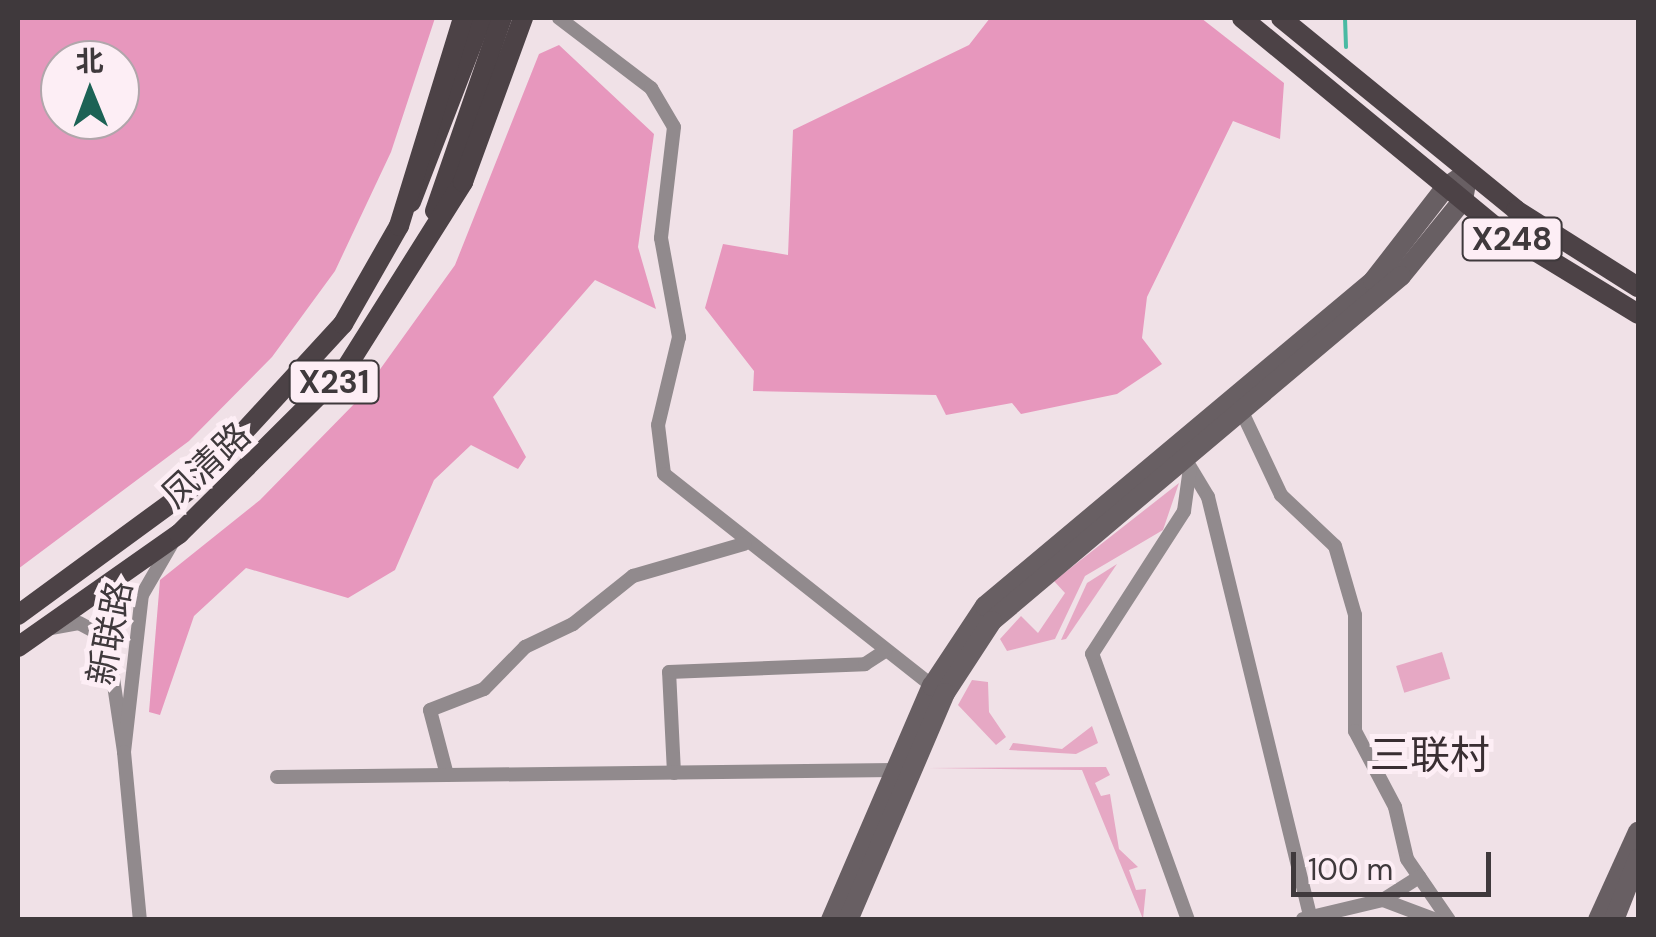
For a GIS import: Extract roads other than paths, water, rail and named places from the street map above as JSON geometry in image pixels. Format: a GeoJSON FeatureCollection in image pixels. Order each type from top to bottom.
{"type":"FeatureCollection","features":[{"type":"Feature","properties":{"kind":"main road","name":"凤清路"},"geometry":{"type":"LineString","coordinates":[[399,226],[464,18]]}},
{"type":"Feature","properties":{"kind":"main road","name":"凤清路"},"geometry":{"type":"LineString","coordinates":[[18,615],[160,515],[260,422],[343,324],[399,226],[482,18]]}},
{"type":"Feature","properties":{"kind":"main road","name":"凤清路"},"geometry":{"type":"LineString","coordinates":[[427,237],[502,18]]}},
{"type":"Feature","properties":{"kind":"main road","name":"凤清路"},"geometry":{"type":"LineString","coordinates":[[18,646],[178,534],[346,368],[463,182],[523,18]]}},
{"type":"Feature","properties":{"kind":"main road","name":"X248"},"geometry":{"type":"LineString","coordinates":[[1242,18],[1454,194],[1556,269],[1638,314]]}},
{"type":"Feature","properties":{"kind":"main road","name":"X248"},"geometry":{"type":"LineString","coordinates":[[1281,18],[1468,172],[1638,287]]}},
{"type":"Feature","properties":{"kind":"street"},"geometry":{"type":"LineString","coordinates":[[558,18],[651,88],[674,128],[660,238],[679,337],[657,448],[675,488],[932,686]]}},
{"type":"Feature","properties":{"kind":"street"},"geometry":{"type":"LineString","coordinates":[[848,920],[974,644],[1033,579],[1188,463],[1401,276],[1468,172]]}},
{"type":"Feature","properties":{"kind":"street"},"geometry":{"type":"LineString","coordinates":[[831,920],[932,686],[1005,585],[1373,281],[1454,194]]}},
{"type":"Feature","properties":{"kind":"street"},"geometry":{"type":"LineString","coordinates":[[1242,412],[1282,495],[1335,546],[1355,615],[1355,731],[1420,877],[1450,920]]}},
{"type":"Feature","properties":{"kind":"street"},"geometry":{"type":"LineString","coordinates":[[1188,463],[1208,496],[1305,918],[1383,900],[1420,877]]}},
{"type":"Feature","properties":{"kind":"street"},"geometry":{"type":"LineString","coordinates":[[1188,463],[1184,511],[1092,654],[1188,920]]}},
{"type":"Feature","properties":{"kind":"street","name":"新联路"},"geometry":{"type":"LineString","coordinates":[[124,752],[142,595],[178,534]]}},
{"type":"Feature","properties":{"kind":"street"},"geometry":{"type":"LineString","coordinates":[[447,775],[430,710],[484,689],[525,647],[573,624],[633,576],[744,544]]}},
{"type":"Feature","properties":{"kind":"street","name":"新联路"},"geometry":{"type":"LineString","coordinates":[[46,630],[79,624],[107,638],[124,752],[140,920]]}},
{"type":"Feature","properties":{"kind":"street"},"geometry":{"type":"LineString","coordinates":[[674,772],[669,672],[866,664],[885,651]]}},
{"type":"Feature","properties":{"kind":"street"},"geometry":{"type":"LineString","coordinates":[[277,776],[895,770]]}},
{"type":"Feature","properties":{"kind":"street"},"geometry":{"type":"LineString","coordinates":[[1598,920],[1638,832]]}},
{"type":"Feature","properties":{"kind":"street"},"geometry":{"type":"LineString","coordinates":[[1614,920],[1638,859]]}},
{"type":"Feature","properties":{"kind":"street"},"geometry":{"type":"LineString","coordinates":[[1383,900],[1436,920]]}},
{"type":"Feature","properties":{"kind":"waterway"},"geometry":{"type":"LineString","coordinates":[[1345,18],[1346,47]]}},
{"type":"Feature","properties":{"kind":"district","name":"三联村"},"geometry":{"type":"Point","coordinates":[1430,755]}}]}
